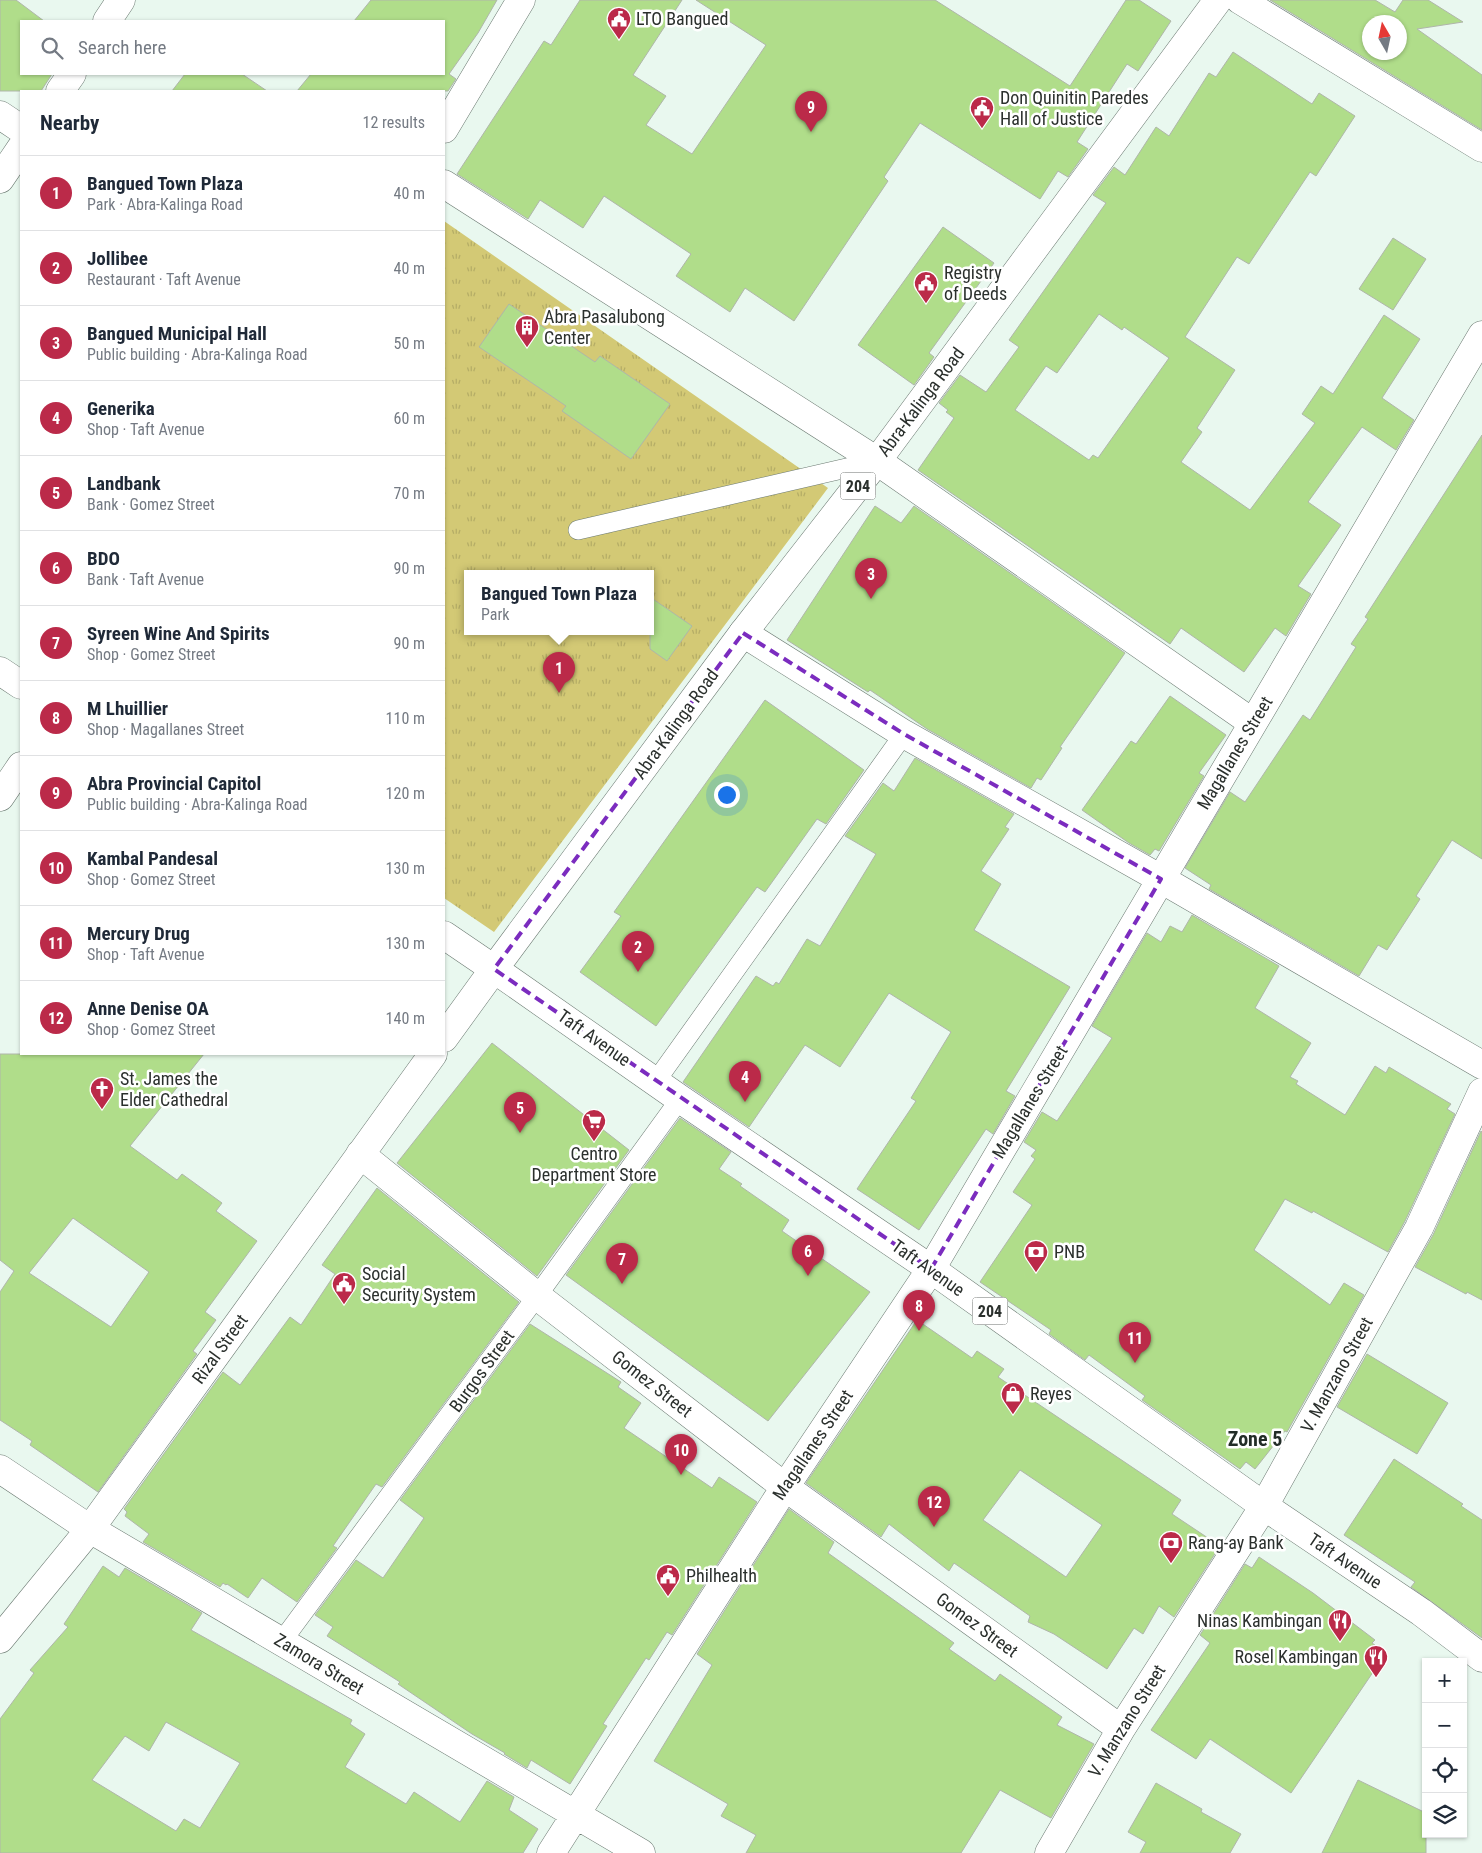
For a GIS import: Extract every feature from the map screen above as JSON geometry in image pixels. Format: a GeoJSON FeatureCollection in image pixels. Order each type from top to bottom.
{"type":"FeatureCollection","features":[{"type":"Feature","properties":{"kind":"street"},"geometry":{"type":"LineString","coordinates":[[108,20],[121,0]]}},
{"type":"Feature","properties":{"kind":"street"},"geometry":{"type":"LineString","coordinates":[[445,127],[522,0]]}},
{"type":"Feature","properties":{"kind":"street","name":"Abra-Kalinga Road"},"geometry":{"type":"LineString","coordinates":[[494,969],[743,633],[877,461],[1218,0]]}},
{"type":"Feature","properties":{"kind":"street"},"geometry":{"type":"LineString","coordinates":[[1240,0],[1482,148]]}},
{"type":"Feature","properties":{"kind":"street"},"geometry":{"type":"LineString","coordinates":[[61,90],[71,75]]}},
{"type":"Feature","properties":{"kind":"street"},"geometry":{"type":"LineString","coordinates":[[0,115],[20,128]]}},
{"type":"Feature","properties":{"kind":"street"},"geometry":{"type":"LineString","coordinates":[[0,179],[20,149]]}},
{"type":"Feature","properties":{"kind":"street"},"geometry":{"type":"LineString","coordinates":[[445,185],[877,461],[1253,723]]}},
{"type":"Feature","properties":{"kind":"street","name":"Magallanes Street"},"geometry":{"type":"LineString","coordinates":[[551,1853],[785,1487],[931,1269],[1482,335]]}},
{"type":"Feature","properties":{"kind":"street"},"geometry":{"type":"LineString","coordinates":[[743,633],[904,734],[1161,879],[1482,1065]]}},
{"type":"Feature","properties":{"kind":"street"},"geometry":{"type":"LineString","coordinates":[[0,671],[20,685]]}},
{"type":"Feature","properties":{"kind":"street"},"geometry":{"type":"LineString","coordinates":[[0,797],[20,767]]}},
{"type":"Feature","properties":{"kind":"street","name":"Taft Avenue"},"geometry":{"type":"LineString","coordinates":[[445,935],[680,1099],[931,1269],[1264,1506],[1421,1612],[1482,1658]]}},
{"type":"Feature","properties":{"kind":"street"},"geometry":{"type":"LineString","coordinates":[[445,1037],[494,969]]}},
{"type":"Feature","properties":{"kind":"street","name":"Rizal Street"},"geometry":{"type":"LineString","coordinates":[[0,1639],[90,1529],[432,1055]]}},
{"type":"Feature","properties":{"kind":"street","name":"V. Manzano Street"},"geometry":{"type":"LineString","coordinates":[[1049,1853],[1121,1729],[1264,1506],[1420,1228],[1482,1092]]}},
{"type":"Feature","properties":{"kind":"street","name":"Gomez Street"},"geometry":{"type":"LineString","coordinates":[[360,1154],[538,1296],[785,1487],[1121,1729]]}},
{"type":"Feature","properties":{"kind":"street","name":"Zamora Street"},"geometry":{"type":"LineString","coordinates":[[0,1469],[90,1529],[642,1853]]}},
{"type":"Feature","properties":{"kind":"lane"},"geometry":{"type":"LineString","coordinates":[[578,530],[877,461]]}},
{"type":"Feature","properties":{"kind":"lane"},"geometry":{"type":"LineString","coordinates":[[656,1081],[904,734]]}},
{"type":"Feature","properties":{"kind":"lane","name":"Burgos Street"},"geometry":{"type":"LineString","coordinates":[[282,1641],[538,1296],[680,1099]]}},
{"type":"Feature","properties":{"kind":"highlighted area"},"geometry":{"type":"Polygon","coordinates":[[[743,633],[904,734],[1161,879],[931,1269],[494,969],[743,633]]]}},
{"type":"Feature","properties":{"kind":"green space"},"geometry":{"type":"Polygon","coordinates":[[[445,222],[828,488],[494,932],[445,899],[445,222]]]}},
{"type":"Feature","properties":{"kind":"building"},"geometry":{"type":"Polygon","coordinates":[[[0,0],[16,0],[43,20],[20,20],[20,75],[51,75],[42,90],[0,91],[0,0]]]}},
{"type":"Feature","properties":{"kind":"building"},"geometry":{"type":"Polygon","coordinates":[[[371,0],[497,0],[478,33],[449,74],[456,79],[448,91],[298,90],[310,75],[445,75],[445,20],[355,20],[371,0]]]}},
{"type":"Feature","properties":{"kind":"building"},"geometry":{"type":"Polygon","coordinates":[[[580,0],[682,0],[633,75],[666,96],[646,125],[692,154],[766,45],[696,0],[935,0],[1070,86],[1126,0],[1139,0],[1171,21],[1138,71],[1127,64],[1077,142],[1088,149],[1068,177],[1058,171],[1040,199],[920,123],[884,177],[888,181],[794,321],[745,288],[730,312],[676,276],[691,254],[604,196],[583,228],[540,200],[528,219],[457,174],[544,41],[551,45],[580,0]]]}},
{"type":"Feature","properties":{"kind":"building"},"geometry":{"type":"Polygon","coordinates":[[[1270,0],[1375,0],[1395,12],[1403,0],[1428,0],[1463,22],[1417,29],[1482,75],[1482,130],[1368,60],[1407,60],[1407,15],[1362,15],[1362,56],[1270,0]]]}},
{"type":"Feature","properties":{"kind":"building"},"geometry":{"type":"Polygon","coordinates":[[[1233,52],[1312,104],[1319,93],[1355,116],[1316,176],[1310,172],[1249,264],[1237,257],[1185,337],[1235,370],[1197,428],[1202,432],[1181,462],[1250,510],[1315,423],[1302,414],[1321,386],[1333,394],[1384,315],[1420,339],[1382,398],[1414,420],[1396,450],[1362,427],[1308,502],[1341,525],[1298,586],[1311,594],[1286,636],[1275,628],[1244,672],[1181,628],[1170,644],[918,470],[954,418],[939,403],[960,375],[986,392],[1019,347],[1009,340],[1106,203],[1093,195],[1114,167],[1125,175],[1156,127],[1169,136],[1209,73],[1216,77],[1233,52]],[[1099,314],[1057,373],[1046,366],[1015,410],[1089,460],[1093,455],[1098,458],[1169,358],[1124,327],[1122,330],[1099,314]]]}},
{"type":"Feature","properties":{"kind":"building"},"geometry":{"type":"Polygon","coordinates":[[[184,75],[243,75],[266,90],[173,90],[184,75]]]}},
{"type":"Feature","properties":{"kind":"building","name":"Registry of Deeds"},"geometry":{"type":"Polygon","coordinates":[[[943,227],[994,263],[929,353],[934,357],[914,385],[858,345],[943,227]]]}},
{"type":"Feature","properties":{"kind":"building"},"geometry":{"type":"Polygon","coordinates":[[[1393,238],[1426,259],[1393,310],[1359,289],[1393,238]]]}},
{"type":"Feature","properties":{"kind":"building"},"geometry":{"type":"Polygon","coordinates":[[[509,304],[595,362],[600,356],[670,404],[631,459],[562,411],[566,406],[479,347],[509,304]]]}},
{"type":"Feature","properties":{"kind":"building"},"geometry":{"type":"Polygon","coordinates":[[[1482,435],[1482,859],[1452,840],[1416,896],[1420,899],[1387,950],[1378,945],[1359,976],[1209,889],[1211,885],[1185,868],[1230,792],[1245,802],[1303,715],[1310,720],[1356,647],[1351,644],[1368,619],[1365,617],[1482,435]]]}},
{"type":"Feature","properties":{"kind":"building"},"geometry":{"type":"Polygon","coordinates":[[[875,506],[901,523],[914,506],[1125,653],[1060,747],[1062,748],[1041,780],[1037,778],[1031,788],[927,729],[870,690],[868,692],[787,640],[875,506]]]}},
{"type":"Feature","properties":{"kind":"building"},"geometry":{"type":"Polygon","coordinates":[[[654,600],[692,626],[667,661],[650,649],[650,635],[654,635],[654,600]]]}},
{"type":"Feature","properties":{"kind":"building"},"geometry":{"type":"Polygon","coordinates":[[[1170,696],[1226,735],[1199,773],[1204,776],[1159,851],[1155,849],[1150,855],[1129,843],[1082,810],[1131,741],[1136,744],[1170,696]]]}},
{"type":"Feature","properties":{"kind":"building"},"geometry":{"type":"Polygon","coordinates":[[[765,700],[864,770],[826,824],[817,819],[765,892],[757,887],[656,1026],[580,972],[621,916],[614,912],[765,700]]]}},
{"type":"Feature","properties":{"kind":"building"},"geometry":{"type":"Polygon","coordinates":[[[915,758],[1014,814],[1005,827],[1009,829],[981,871],[1001,884],[974,930],[1070,987],[1006,1091],[1015,1096],[993,1134],[986,1129],[919,1230],[857,1189],[916,1101],[911,1098],[951,1032],[889,993],[840,1067],[805,1045],[749,1127],[683,1082],[756,976],[773,986],[776,982],[779,984],[807,939],[820,946],[876,854],[845,836],[883,783],[894,791],[915,758]]]}},
{"type":"Feature","properties":{"kind":"building"},"geometry":{"type":"Polygon","coordinates":[[[1192,915],[1279,966],[1255,1008],[1311,1043],[1290,1077],[1298,1081],[1296,1084],[1345,1115],[1375,1066],[1386,1073],[1389,1067],[1451,1104],[1447,1109],[1455,1114],[1405,1221],[1388,1252],[1313,1211],[1312,1213],[1285,1199],[1254,1250],[1330,1305],[1344,1283],[1364,1295],[1287,1432],[1285,1431],[1255,1469],[1246,1462],[1240,1469],[1142,1400],[1145,1396],[1089,1355],[1085,1360],[1049,1334],[1051,1330],[980,1282],[1032,1205],[1013,1192],[1035,1159],[1031,1156],[1036,1150],[1024,1142],[1042,1112],[1057,1121],[1112,1038],[1092,1026],[1147,933],[1161,942],[1170,926],[1182,932],[1192,915]]]}},
{"type":"Feature","properties":{"kind":"building"},"geometry":{"type":"Polygon","coordinates":[[[492,1043],[629,1150],[537,1276],[397,1163],[492,1043]]]}},
{"type":"Feature","properties":{"kind":"building"},"geometry":{"type":"Polygon","coordinates":[[[0,1054],[203,1055],[130,1146],[177,1180],[182,1174],[222,1203],[216,1211],[257,1241],[205,1312],[216,1320],[193,1351],[197,1354],[98,1492],[30,1445],[32,1441],[0,1420],[0,1292],[14,1271],[0,1260],[0,1054]],[[73,1218],[29,1273],[111,1327],[149,1272],[73,1218]]]}},
{"type":"Feature","properties":{"kind":"building"},"geometry":{"type":"Polygon","coordinates":[[[680,1118],[731,1152],[719,1169],[789,1220],[782,1231],[870,1292],[768,1421],[566,1275],[680,1118]]]}},
{"type":"Feature","properties":{"kind":"building"},"geometry":{"type":"Polygon","coordinates":[[[1481,1131],[1482,1300],[1467,1292],[1466,1294],[1415,1267],[1433,1235],[1481,1131]]]}},
{"type":"Feature","properties":{"kind":"building"},"geometry":{"type":"Polygon","coordinates":[[[377,1188],[519,1302],[382,1487],[376,1484],[333,1546],[337,1548],[297,1602],[262,1578],[248,1598],[227,1584],[223,1583],[220,1587],[143,1542],[149,1534],[125,1516],[127,1512],[124,1509],[223,1372],[240,1385],[290,1317],[301,1325],[335,1274],[322,1265],[377,1188]]]}},
{"type":"Feature","properties":{"kind":"building"},"geometry":{"type":"Polygon","coordinates":[[[917,1320],[972,1358],[977,1351],[1004,1369],[998,1377],[1181,1500],[1172,1514],[1220,1546],[1174,1617],[1159,1606],[1143,1634],[1134,1628],[1107,1669],[1054,1634],[1028,1622],[1030,1616],[954,1563],[949,1571],[889,1524],[881,1537],[806,1483],[917,1320]],[[1020,1470],[983,1520],[1066,1577],[1102,1525],[1020,1470]]]}},
{"type":"Feature","properties":{"kind":"building"},"geometry":{"type":"Polygon","coordinates":[[[530,1324],[621,1382],[618,1387],[641,1403],[624,1428],[712,1488],[719,1477],[757,1502],[672,1635],[667,1632],[649,1660],[646,1658],[603,1724],[607,1726],[570,1784],[531,1760],[527,1768],[472,1734],[398,1684],[400,1682],[327,1636],[333,1627],[315,1615],[356,1560],[383,1578],[424,1518],[400,1500],[530,1324]]]}},
{"type":"Feature","properties":{"kind":"building"},"geometry":{"type":"Polygon","coordinates":[[[1367,1354],[1448,1403],[1417,1454],[1337,1407],[1367,1354]]]}},
{"type":"Feature","properties":{"kind":"building"},"geometry":{"type":"Polygon","coordinates":[[[1394,1459],[1463,1504],[1461,1506],[1482,1520],[1482,1638],[1411,1587],[1415,1582],[1344,1535],[1394,1459]]]}},
{"type":"Feature","properties":{"kind":"building"},"geometry":{"type":"Polygon","coordinates":[[[789,1509],[834,1542],[828,1553],[954,1643],[949,1649],[995,1681],[1000,1674],[1062,1717],[1057,1725],[1094,1744],[1051,1818],[1000,1790],[961,1853],[746,1853],[756,1835],[721,1816],[728,1804],[654,1761],[712,1665],[697,1654],[789,1509]]]}},
{"type":"Feature","properties":{"kind":"building"},"geometry":{"type":"Polygon","coordinates":[[[1259,1557],[1313,1593],[1375,1640],[1372,1643],[1386,1653],[1291,1793],[1210,1739],[1196,1759],[1151,1730],[1210,1643],[1200,1635],[1245,1564],[1252,1568],[1259,1557]]]}},
{"type":"Feature","properties":{"kind":"building"},"geometry":{"type":"Polygon","coordinates":[[[103,1566],[119,1577],[125,1568],[202,1613],[191,1630],[352,1720],[350,1724],[365,1734],[345,1767],[406,1804],[414,1792],[460,1822],[487,1781],[514,1797],[509,1810],[538,1829],[523,1853],[0,1853],[0,1719],[34,1673],[30,1670],[68,1627],[64,1624],[103,1566]],[[166,1722],[149,1751],[125,1736],[92,1780],[176,1831],[184,1819],[200,1828],[240,1763],[166,1722]]]}},
{"type":"Feature","properties":{"kind":"building"},"geometry":{"type":"Polygon","coordinates":[[[1358,1780],[1422,1811],[1422,1838],[1426,1838],[1426,1853],[1322,1853],[1358,1780]]]}},
{"type":"Feature","properties":{"kind":"building"},"geometry":{"type":"Polygon","coordinates":[[[1156,1783],[1202,1809],[1201,1812],[1241,1834],[1230,1853],[1140,1853],[1146,1842],[1128,1832],[1156,1783]]]}},
{"type":"Feature","properties":{"kind":"place","name":"LTO Bangued"},"geometry":{"type":"Point","coordinates":[619,40]}},
{"type":"Feature","properties":{"kind":"place","name":"Don Quinitin Paredes Hall of Justice"},"geometry":{"type":"Point","coordinates":[982,129]}},
{"type":"Feature","properties":{"kind":"place","name":"Abra Provincial Capitol"},"geometry":{"type":"Point","coordinates":[811,132]}},
{"type":"Feature","properties":{"kind":"place","name":"Registry of Deeds"},"geometry":{"type":"Point","coordinates":[926,304]}},
{"type":"Feature","properties":{"kind":"place","name":"Abra Pasalubong Center"},"geometry":{"type":"Point","coordinates":[527,348]}},
{"type":"Feature","properties":{"kind":"place","name":"Bangued Municipal Hall"},"geometry":{"type":"Point","coordinates":[871,599]}},
{"type":"Feature","properties":{"kind":"place","name":"Bangued Town Plaza"},"geometry":{"type":"Point","coordinates":[559,693]}},
{"type":"Feature","properties":{"kind":"place","name":"Jollibee"},"geometry":{"type":"Point","coordinates":[638,972]}},
{"type":"Feature","properties":{"kind":"place","name":"Generika"},"geometry":{"type":"Point","coordinates":[745,1102]}},
{"type":"Feature","properties":{"kind":"place","name":"St. James the Elder Cathedral"},"geometry":{"type":"Point","coordinates":[102,1110]}},
{"type":"Feature","properties":{"kind":"place","name":"Landbank"},"geometry":{"type":"Point","coordinates":[520,1133]}},
{"type":"Feature","properties":{"kind":"place","name":"Centro Department Store"},"geometry":{"type":"Point","coordinates":[594,1142]}},
{"type":"Feature","properties":{"kind":"place","name":"PNB"},"geometry":{"type":"Point","coordinates":[1036,1273]}},
{"type":"Feature","properties":{"kind":"place","name":"BDO"},"geometry":{"type":"Point","coordinates":[808,1276]}},
{"type":"Feature","properties":{"kind":"place","name":"Syreen Wine And Spirits"},"geometry":{"type":"Point","coordinates":[622,1284]}},
{"type":"Feature","properties":{"kind":"place","name":"Social Security System"},"geometry":{"type":"Point","coordinates":[344,1305]}},
{"type":"Feature","properties":{"kind":"place","name":"M Lhuillier"},"geometry":{"type":"Point","coordinates":[919,1331]}},
{"type":"Feature","properties":{"kind":"place","name":"Mercury Drug"},"geometry":{"type":"Point","coordinates":[1135,1363]}},
{"type":"Feature","properties":{"kind":"place","name":"Reyes"},"geometry":{"type":"Point","coordinates":[1013,1415]}},
{"type":"Feature","properties":{"kind":"place","name":"Kambal Pandesal"},"geometry":{"type":"Point","coordinates":[681,1475]}},
{"type":"Feature","properties":{"kind":"place","name":"Anne Denise OA"},"geometry":{"type":"Point","coordinates":[934,1527]}},
{"type":"Feature","properties":{"kind":"place","name":"Rang-ay Bank"},"geometry":{"type":"Point","coordinates":[1171,1564]}},
{"type":"Feature","properties":{"kind":"place","name":"Philhealth"},"geometry":{"type":"Point","coordinates":[668,1597]}},
{"type":"Feature","properties":{"kind":"place","name":"Ninas Kambingan"},"geometry":{"type":"Point","coordinates":[1340,1642]}},
{"type":"Feature","properties":{"kind":"place","name":"Rosel Kambingan"},"geometry":{"type":"Point","coordinates":[1376,1678]}},
{"type":"Feature","properties":{"kind":"district","name":"Zone 5"},"geometry":{"type":"Point","coordinates":[1255,1439]}}]}
